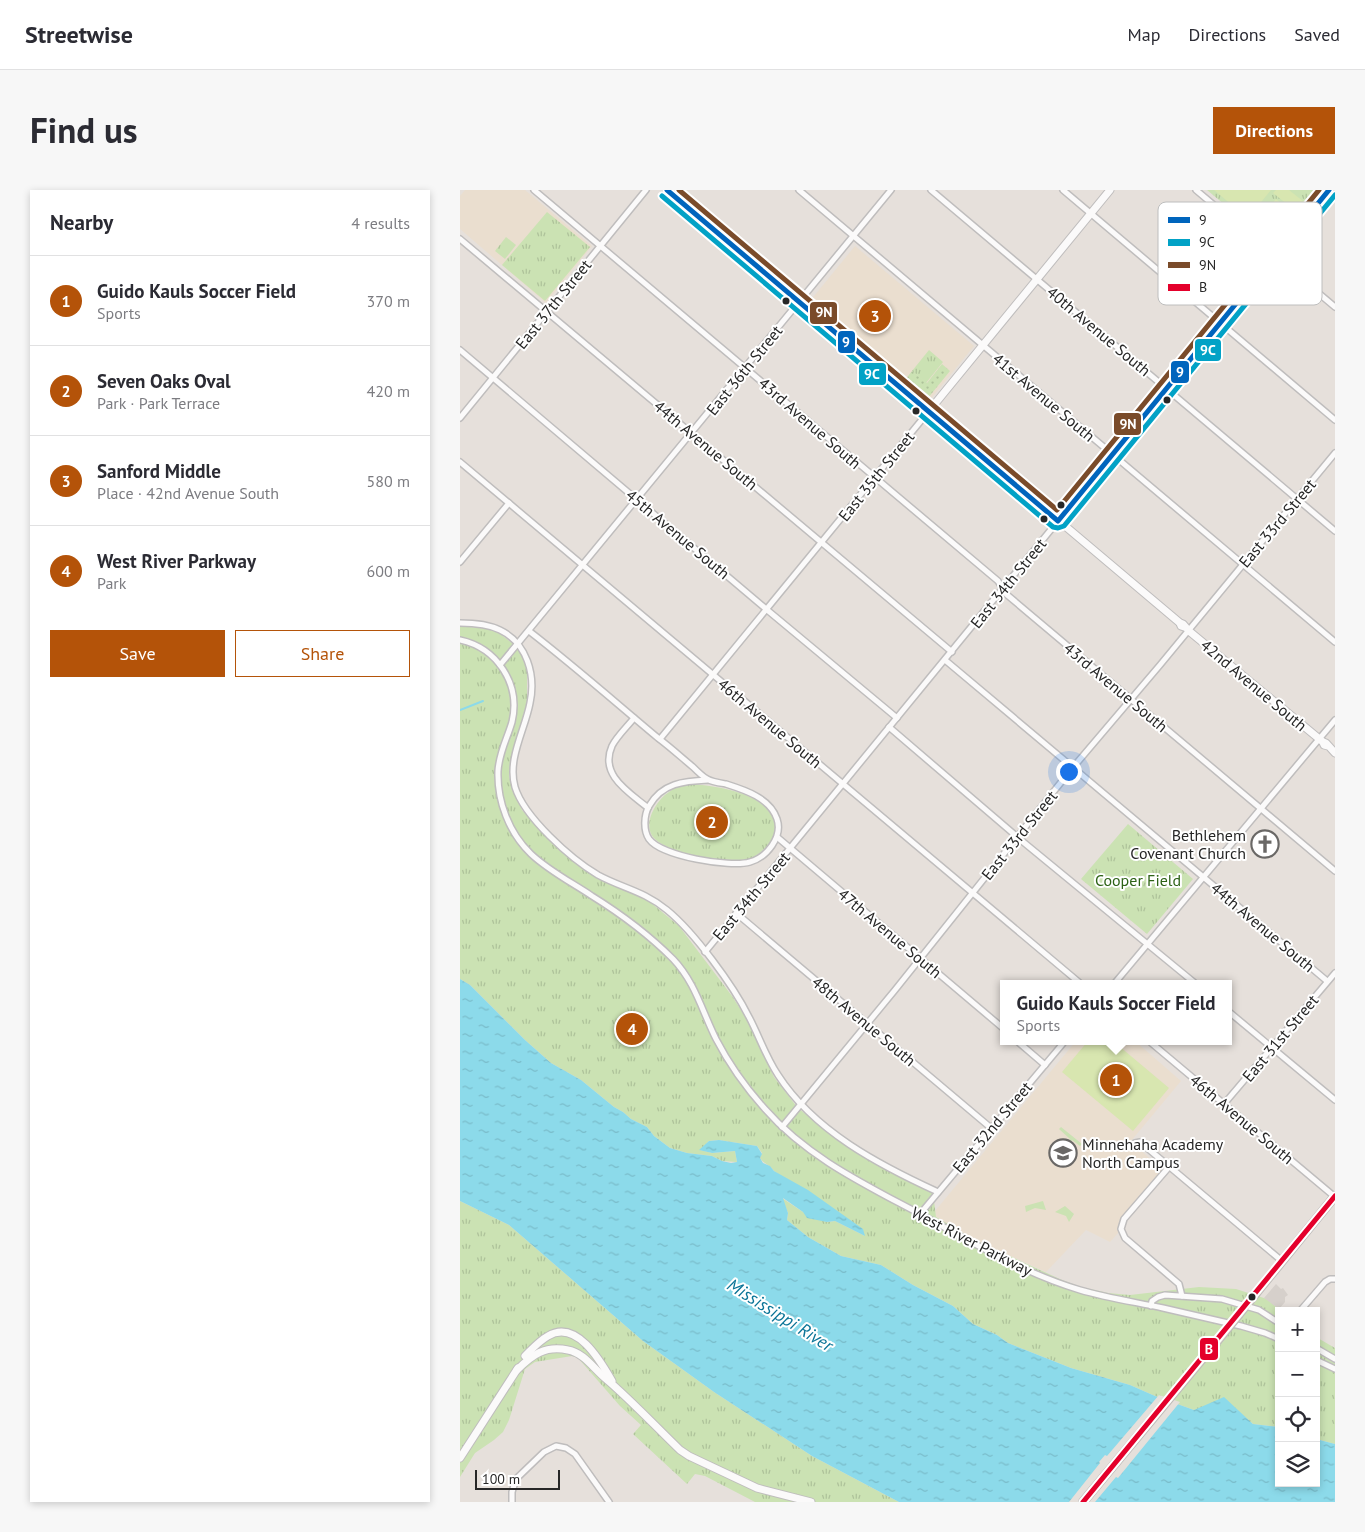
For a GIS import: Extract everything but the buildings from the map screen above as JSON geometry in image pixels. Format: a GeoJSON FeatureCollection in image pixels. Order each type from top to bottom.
{"type":"FeatureCollection","features":[{"type":"Feature","properties":{"kind":"main road"},"geometry":{"type":"LineString","coordinates":[[1082,1502],[1240,1314],[1335,1197]]}},
{"type":"Feature","properties":{"kind":"street","name":"43rd Avenue South"},"geometry":{"type":"LineString","coordinates":[[534,190],[998,581],[1002,589],[1335,871]]}},
{"type":"Feature","properties":{"kind":"street","name":"East 37th Street"},"geometry":{"type":"LineString","coordinates":[[460,418],[646,190]]}},
{"type":"Feature","properties":{"kind":"street","name":"42nd Avenue South"},"geometry":{"type":"LineString","coordinates":[[667,190],[1335,753]]}},
{"type":"Feature","properties":{"kind":"street","name":"41st Avenue South"},"geometry":{"type":"LineString","coordinates":[[799,190],[1335,642]]}},
{"type":"Feature","properties":{"kind":"street","name":"East 36th Street"},"geometry":{"type":"LineString","coordinates":[[500,665],[891,190]]}},
{"type":"Feature","properties":{"kind":"street","name":"40th Avenue South"},"geometry":{"type":"LineString","coordinates":[[931,190],[1335,531]]}},
{"type":"Feature","properties":{"kind":"street"},"geometry":{"type":"LineString","coordinates":[[1063,190],[1158,270]]}},
{"type":"Feature","properties":{"kind":"street","name":"East 35th Street"},"geometry":{"type":"LineString","coordinates":[[660,739],[1110,190]]}},
{"type":"Feature","properties":{"kind":"street"},"geometry":{"type":"LineString","coordinates":[[1196,190],[1210,202]]}},
{"type":"Feature","properties":{"kind":"street"},"geometry":{"type":"LineString","coordinates":[[1329,190],[1335,196]]}},
{"type":"Feature","properties":{"kind":"street","name":"East 34th Street"},"geometry":{"type":"LineString","coordinates":[[1319,202],[1329,190]]}},
{"type":"Feature","properties":{"kind":"street","name":"44th Avenue South"},"geometry":{"type":"LineString","coordinates":[[460,239],[692,433],[821,544],[952,652]]}},
{"type":"Feature","properties":{"kind":"street"},"geometry":{"type":"LineString","coordinates":[[1322,296],[1335,307]]}},
{"type":"Feature","properties":{"kind":"street"},"geometry":{"type":"LineString","coordinates":[[1200,305],[1335,420]]}},
{"type":"Feature","properties":{"kind":"street","name":"East 34th Street"},"geometry":{"type":"LineString","coordinates":[[705,952],[1236,305]]}},
{"type":"Feature","properties":{"kind":"street","name":"45th Avenue South"},"geometry":{"type":"LineString","coordinates":[[460,350],[897,718]]}},
{"type":"Feature","properties":{"kind":"street","name":"East 33rd Street"},"geometry":{"type":"LineString","coordinates":[[782,1127],[1073,768],[1131,700],[1184,627],[1243,565],[1335,453]]}},
{"type":"Feature","properties":{"kind":"street","name":"46th Avenue South"},"geometry":{"type":"LineString","coordinates":[[460,462],[1075,980]]}},
{"type":"Feature","properties":{"kind":"street"},"geometry":{"type":"LineString","coordinates":[[460,562],[509,503]]}},
{"type":"Feature","properties":{"kind":"street"},"geometry":{"type":"LineString","coordinates":[[460,622],[489,626],[500,630],[519,643],[528,664],[531,687],[530,702],[513,764],[513,776],[519,798],[525,808],[554,839],[583,864],[599,875],[636,890],[652,899],[682,923],[735,994],[749,1016],[777,1075],[800,1104],[827,1128],[869,1156],[938,1192]]}},
{"type":"Feature","properties":{"kind":"street"},"geometry":{"type":"LineString","coordinates":[[529,631],[708,780]]}},
{"type":"Feature","properties":{"kind":"street","name":"West River Parkway"},"geometry":{"type":"LineString","coordinates":[[460,640],[473,643],[497,660],[510,681],[514,707],[500,755],[498,780],[504,811],[513,832],[529,852],[542,863],[629,922],[659,946],[678,965],[694,987],[716,1038],[738,1076],[782,1127],[822,1160],[855,1180],[970,1243],[1043,1277],[1085,1291],[1250,1328],[1275,1337]]}},
{"type":"Feature","properties":{"kind":"street","name":"44th Avenue South"},"geometry":{"type":"LineString","coordinates":[[945,660],[1328,981]]}},
{"type":"Feature","properties":{"kind":"street"},"geometry":{"type":"LineString","coordinates":[[634,718],[612,746],[609,764],[610,772],[615,779],[648,808]]}},
{"type":"Feature","properties":{"kind":"street"},"geometry":{"type":"LineString","coordinates":[[1117,980],[1261,810],[1323,743],[1335,720]]}},
{"type":"Feature","properties":{"kind":"street"},"geometry":{"type":"LineString","coordinates":[[889,727],[1142,941],[1191,980]]}},
{"type":"Feature","properties":{"kind":"street"},"geometry":{"type":"LineString","coordinates":[[708,780],[747,791],[773,809],[778,820],[777,838],[762,856],[750,862],[718,862],[685,857],[670,852],[649,839],[645,830],[648,808],[658,794],[673,784],[708,780]]}},
{"type":"Feature","properties":{"kind":"street","name":"47th Avenue South"},"geometry":{"type":"LineString","coordinates":[[777,838],[1000,1026]]}},
{"type":"Feature","properties":{"kind":"street","name":"48th Avenue South"},"geometry":{"type":"LineString","coordinates":[[736,913],[991,1128]]}},
{"type":"Feature","properties":{"kind":"street","name":"East 31st Street"},"geometry":{"type":"LineString","coordinates":[[1224,1104],[1334,975]]}},
{"type":"Feature","properties":{"kind":"street"},"geometry":{"type":"LineString","coordinates":[[1232,1014],[1335,1100]]}},
{"type":"Feature","properties":{"kind":"street"},"geometry":{"type":"LineString","coordinates":[[1022,1045],[1045,1065]]}},
{"type":"Feature","properties":{"kind":"street","name":"East 32nd Street"},"geometry":{"type":"LineString","coordinates":[[920,1214],[1062,1045]]}},
{"type":"Feature","properties":{"kind":"street","name":"46th Avenue South"},"geometry":{"type":"LineString","coordinates":[[1154,1045],[1335,1197]]}},
{"type":"Feature","properties":{"kind":"street"},"geometry":{"type":"LineString","coordinates":[[1135,1143],[1140,1142],[1282,1261]]}},
{"type":"Feature","properties":{"kind":"street"},"geometry":{"type":"LineString","coordinates":[[1169,1168],[1124,1220],[1121,1229],[1125,1238],[1179,1284],[1182,1296]]}},
{"type":"Feature","properties":{"kind":"street"},"geometry":{"type":"LineString","coordinates":[[1303,1307],[1325,1282],[1330,1279],[1335,1280]]}},
{"type":"Feature","properties":{"kind":"street"},"geometry":{"type":"LineString","coordinates":[[1151,1306],[1152,1301],[1158,1297],[1182,1296],[1222,1299],[1259,1310],[1275,1320]]}},
{"type":"Feature","properties":{"kind":"street"},"geometry":{"type":"LineString","coordinates":[[460,1458],[524,1357],[536,1344],[550,1335],[560,1331],[569,1332],[582,1340],[615,1385]]}},
{"type":"Feature","properties":{"kind":"street"},"geometry":{"type":"LineString","coordinates":[[517,1370],[530,1356],[542,1351],[567,1350],[585,1359],[615,1385],[680,1450],[689,1456],[757,1488],[811,1502]]}},
{"type":"Feature","properties":{"kind":"street"},"geometry":{"type":"LineString","coordinates":[[1320,1350],[1335,1359]]}},
{"type":"Feature","properties":{"kind":"street"},"geometry":{"type":"LineString","coordinates":[[1320,1362],[1335,1369]]}},
{"type":"Feature","properties":{"kind":"street"},"geometry":{"type":"LineString","coordinates":[[512,1502],[512,1492],[516,1479],[544,1452],[556,1446],[566,1448],[575,1454],[609,1502]]}},
{"type":"Feature","properties":{"kind":"shaded area"},"geometry":{"type":"Polygon","coordinates":[[[465,190],[525,190],[592,246],[546,303],[460,229],[460,196],[465,190]]]}},
{"type":"Feature","properties":{"kind":"shaded area"},"geometry":{"type":"Polygon","coordinates":[[[855,246],[974,346],[929,401],[810,301],[855,246]]]}},
{"type":"Feature","properties":{"kind":"shaded area","name":"Minnehaha Academy North Campus"},"geometry":{"type":"Polygon","coordinates":[[[1073,1045],[1140,1045],[1181,1081],[1131,1141],[1162,1170],[1119,1222],[1118,1233],[1110,1242],[1086,1230],[1046,1272],[977,1241],[936,1217],[935,1211],[1073,1045]]]}},
{"type":"Feature","properties":{"kind":"shaded area"},"geometry":{"type":"Polygon","coordinates":[[[1276,1284],[1281,1289],[1283,1288],[1288,1295],[1285,1297],[1285,1302],[1281,1307],[1276,1307],[1264,1298],[1276,1284]]]}},
{"type":"Feature","properties":{"kind":"green space"},"geometry":{"type":"Polygon","coordinates":[[[1207,190],[1319,190],[1309,202],[1221,202],[1207,190]]]}},
{"type":"Feature","properties":{"kind":"green space"},"geometry":{"type":"Polygon","coordinates":[[[1214,190],[1271,190],[1261,202],[1228,202],[1214,190]]]}},
{"type":"Feature","properties":{"kind":"green space"},"geometry":{"type":"Polygon","coordinates":[[[1276,190],[1289,190],[1304,202],[1284,202],[1273,193],[1276,190]]]}},
{"type":"Feature","properties":{"kind":"green space"},"geometry":{"type":"Polygon","coordinates":[[[547,212],[590,247],[545,301],[502,265],[547,212]]]}},
{"type":"Feature","properties":{"kind":"green space"},"geometry":{"type":"Polygon","coordinates":[[[506,237],[516,245],[505,259],[495,251],[506,237]]]}},
{"type":"Feature","properties":{"kind":"green space"},"geometry":{"type":"Polygon","coordinates":[[[929,350],[943,362],[926,383],[912,371],[929,350]]]}},
{"type":"Feature","properties":{"kind":"green space"},"geometry":{"type":"Polygon","coordinates":[[[942,364],[950,371],[928,398],[905,380],[912,371],[927,383],[942,364]]]}},
{"type":"Feature","properties":{"kind":"green space"},"geometry":{"type":"Polygon","coordinates":[[[460,626],[488,629],[499,633],[516,646],[523,658],[527,672],[527,702],[510,764],[509,776],[522,810],[551,841],[580,867],[598,878],[650,902],[679,926],[732,996],[746,1018],[774,1077],[797,1107],[825,1130],[867,1159],[933,1193],[936,1217],[977,1241],[1062,1280],[1081,1287],[1108,1293],[1130,1295],[1199,1287],[1236,1289],[1267,1299],[1276,1307],[1275,1427],[1253,1424],[1230,1404],[1194,1410],[1130,1385],[1071,1368],[1008,1343],[997,1335],[973,1324],[953,1306],[913,1285],[881,1265],[841,1256],[808,1237],[787,1220],[788,1213],[782,1198],[803,1212],[827,1222],[835,1221],[865,1236],[763,1162],[760,1158],[762,1153],[757,1146],[719,1140],[709,1141],[700,1150],[712,1153],[735,1151],[737,1162],[722,1161],[712,1156],[687,1153],[670,1148],[654,1136],[647,1127],[614,1107],[581,1080],[551,1063],[470,985],[460,979],[460,626]]]}},
{"type":"Feature","properties":{"kind":"green space"},"geometry":{"type":"Polygon","coordinates":[[[694,784],[727,789],[750,797],[760,803],[774,820],[775,833],[773,839],[761,852],[754,857],[744,860],[710,858],[686,854],[656,840],[651,835],[649,828],[652,814],[659,801],[672,790],[694,784]]]}},
{"type":"Feature","properties":{"kind":"green space","name":"Cooper Field"},"geometry":{"type":"Polygon","coordinates":[[[1128,824],[1193,879],[1147,934],[1081,879],[1128,824]]]}},
{"type":"Feature","properties":{"kind":"green space"},"geometry":{"type":"Polygon","coordinates":[[[1085,1045],[1118,1045],[1169,1088],[1133,1131],[1062,1072],[1085,1045]]]}},
{"type":"Feature","properties":{"kind":"green space"},"geometry":{"type":"Polygon","coordinates":[[[1061,1127],[1082,1144],[1080,1146],[1072,1140],[1067,1153],[1062,1151],[1070,1139],[1059,1129],[1061,1127]]]}},
{"type":"Feature","properties":{"kind":"green space"},"geometry":{"type":"Polygon","coordinates":[[[460,1201],[509,1225],[643,1341],[714,1392],[812,1456],[899,1502],[755,1502],[705,1476],[695,1474],[687,1484],[633,1434],[641,1425],[620,1406],[578,1358],[572,1356],[535,1362],[525,1369],[509,1420],[503,1432],[475,1453],[460,1477],[460,1201]]]}},
{"type":"Feature","properties":{"kind":"green space"},"geometry":{"type":"Polygon","coordinates":[[[1043,1201],[1046,1210],[1035,1208],[1026,1212],[1025,1206],[1043,1201]]]}},
{"type":"Feature","properties":{"kind":"green space"},"geometry":{"type":"Polygon","coordinates":[[[1065,1206],[1074,1214],[1069,1222],[1066,1216],[1055,1212],[1065,1206]]]}},
{"type":"Feature","properties":{"kind":"green space"},"geometry":{"type":"Polygon","coordinates":[[[1320,1339],[1335,1348],[1335,1444],[1320,1440],[1320,1339]]]}},
{"type":"Feature","properties":{"kind":"water","name":"Mississippi River"},"geometry":{"type":"Polygon","coordinates":[[[460,979],[470,985],[551,1063],[581,1080],[614,1107],[647,1127],[654,1136],[670,1148],[687,1153],[712,1156],[731,1163],[737,1162],[735,1151],[712,1153],[699,1150],[709,1141],[719,1140],[757,1146],[762,1154],[760,1158],[763,1163],[808,1190],[863,1229],[865,1236],[835,1221],[827,1222],[807,1218],[803,1212],[783,1198],[788,1213],[787,1220],[808,1237],[841,1256],[881,1265],[913,1285],[953,1306],[973,1324],[997,1335],[1008,1343],[1071,1368],[1130,1385],[1194,1410],[1224,1397],[1253,1424],[1275,1427],[1275,1487],[1320,1487],[1320,1440],[1335,1444],[1335,1502],[899,1502],[812,1456],[714,1392],[643,1341],[509,1225],[460,1201],[460,979]]]}},
{"type":"Feature","properties":{"kind":"pier"},"geometry":{"type":"Polygon","coordinates":[[[1159,1395],[1180,1402],[1118,1478],[1116,1477],[1095,1502],[1069,1502],[1099,1462],[1105,1455],[1107,1456],[1159,1395]]]}},
{"type":"Feature","properties":{"kind":"waterway"},"geometry":{"type":"LineString","coordinates":[[460,710],[483,701]]}},
{"type":"Feature","properties":{"kind":"transit line","name":"9"},"geometry":{"type":"LineString","coordinates":[[667,190],[1058,521],[1235,305]]}},
{"type":"Feature","properties":{"kind":"transit line","name":"9N"},"geometry":{"type":"LineString","coordinates":[[679,190],[1057,510],[1225,305]]}},
{"type":"Feature","properties":{"kind":"transit line","name":"9N"},"geometry":{"type":"LineString","coordinates":[[1309,202],[1319,190]]}},
{"type":"Feature","properties":{"kind":"transit line","name":"9"},"geometry":{"type":"LineString","coordinates":[[1319,202],[1329,190]]}},
{"type":"Feature","properties":{"kind":"transit line","name":"9C"},"geometry":{"type":"LineString","coordinates":[[1322,211],[1335,195]]}},
{"type":"Feature","properties":{"kind":"transit line","name":"9C"},"geometry":{"type":"LineString","coordinates":[[662,196],[1053,527],[1058,528],[1064,526],[1245,305]]}},
{"type":"Feature","properties":{"kind":"transit line","name":"B"},"geometry":{"type":"LineString","coordinates":[[1083,1502],[1335,1196]]}},
{"type":"Feature","properties":{"kind":"place","name":"Sanford Middle"},"geometry":{"type":"Point","coordinates":[875,316]}},
{"type":"Feature","properties":{"kind":"place","name":"Seven Oaks Oval"},"geometry":{"type":"Point","coordinates":[712,822]}},
{"type":"Feature","properties":{"kind":"place","name":"Bethlehem Covenant Church"},"geometry":{"type":"Point","coordinates":[1265,844]}},
{"type":"Feature","properties":{"kind":"place","name":"West River Parkway"},"geometry":{"type":"Point","coordinates":[632,1029]}},
{"type":"Feature","properties":{"kind":"place","name":"Guido Kauls Soccer Field"},"geometry":{"type":"Point","coordinates":[1116,1080]}},
{"type":"Feature","properties":{"kind":"place","name":"Minnehaha Academy North Campus"},"geometry":{"type":"Point","coordinates":[1063,1153]}}]}
